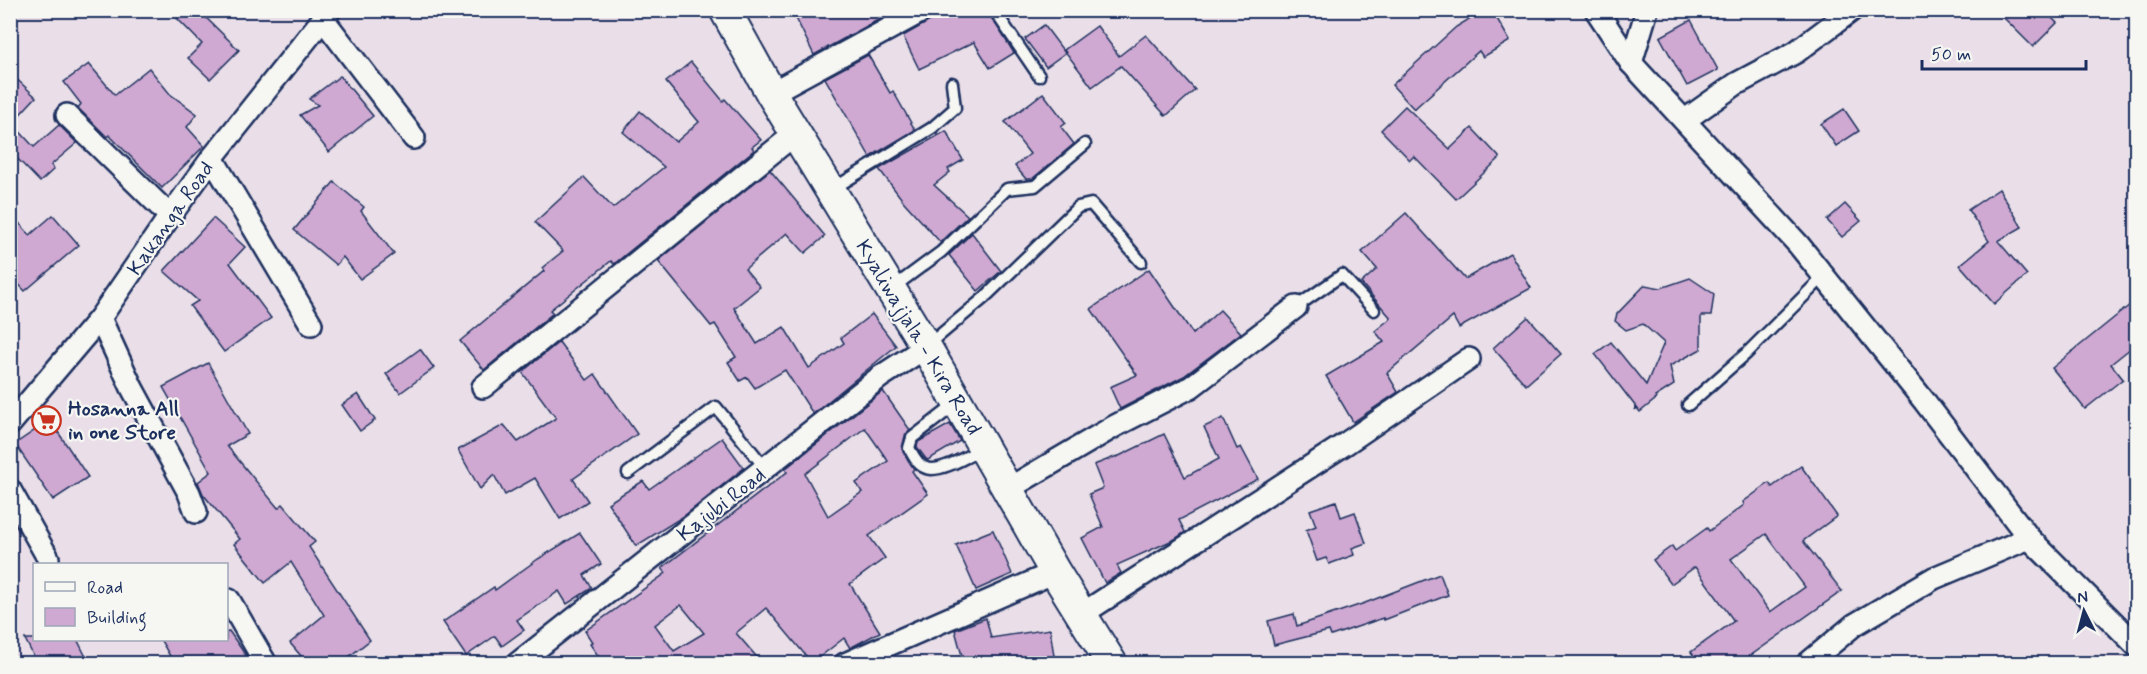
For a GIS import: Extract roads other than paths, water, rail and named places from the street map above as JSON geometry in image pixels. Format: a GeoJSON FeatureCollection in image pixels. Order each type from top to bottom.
{"type":"FeatureCollection","features":[{"type":"Feature","properties":{"kind":"street","name":"Kyaliwajjala - Kira Road"},"geometry":{"type":"LineString","coordinates":[[725,10],[771,93],[926,347],[1055,573],[1112,663]]}},
{"type":"Feature","properties":{"kind":"street"},"geometry":{"type":"LineString","coordinates":[[771,93],[924,10]]}},
{"type":"Feature","properties":{"kind":"street"},"geometry":{"type":"LineString","coordinates":[[1596,10],[1631,63],[1798,244],[1925,402],[2029,537],[2136,645]]}},
{"type":"Feature","properties":{"kind":"street"},"geometry":{"type":"LineString","coordinates":[[1631,63],[1647,10]]}},
{"type":"Feature","properties":{"kind":"street"},"geometry":{"type":"LineString","coordinates":[[1685,120],[1736,84],[1796,52],[1852,10]]}},
{"type":"Feature","properties":{"kind":"street"},"geometry":{"type":"LineString","coordinates":[[326,15],[414,138]]}},
{"type":"Feature","properties":{"kind":"street","name":"Kakanga Road"},"geometry":{"type":"LineString","coordinates":[[10,424],[100,318],[212,158],[326,15]]}},
{"type":"Feature","properties":{"kind":"street"},"geometry":{"type":"LineString","coordinates":[[67,115],[170,216]]}},
{"type":"Feature","properties":{"kind":"street"},"geometry":{"type":"LineString","coordinates":[[483,387],[796,133]]}},
{"type":"Feature","properties":{"kind":"street"},"geometry":{"type":"LineString","coordinates":[[212,158],[310,324]]}},
{"type":"Feature","properties":{"kind":"street"},"geometry":{"type":"LineString","coordinates":[[1008,489],[1115,426],[1191,387],[1296,307]]}},
{"type":"Feature","properties":{"kind":"street"},"geometry":{"type":"LineString","coordinates":[[100,318],[132,388],[189,493],[196,512]]}},
{"type":"Feature","properties":{"kind":"street","name":"Kajubi Road"},"geometry":{"type":"LineString","coordinates":[[517,663],[880,377],[926,347]]}},
{"type":"Feature","properties":{"kind":"street"},"geometry":{"type":"LineString","coordinates":[[1082,614],[1345,444],[1469,359]]}},
{"type":"Feature","properties":{"kind":"street"},"geometry":{"type":"LineString","coordinates":[[10,490],[48,558]]}},
{"type":"Feature","properties":{"kind":"street"},"geometry":{"type":"LineString","coordinates":[[1807,663],[1854,625],[1934,578],[2029,537]]}},
{"type":"Feature","properties":{"kind":"street"},"geometry":{"type":"LineString","coordinates":[[845,663],[1055,573]]}},
{"type":"Feature","properties":{"kind":"street"},"geometry":{"type":"LineString","coordinates":[[229,600],[266,663]]}},
{"type":"Feature","properties":{"kind":"lane"},"geometry":{"type":"LineString","coordinates":[[994,10],[1039,76]]}},
{"type":"Feature","properties":{"kind":"lane"},"geometry":{"type":"LineString","coordinates":[[831,190],[932,128],[955,108],[952,83]]}},
{"type":"Feature","properties":{"kind":"lane"},"geometry":{"type":"LineString","coordinates":[[891,289],[941,252],[1007,189],[1035,186],[1085,144]]}},
{"type":"Feature","properties":{"kind":"lane"},"geometry":{"type":"LineString","coordinates":[[926,347],[984,298],[1078,207],[1091,204],[1141,262]]}},
{"type":"Feature","properties":{"kind":"lane"},"geometry":{"type":"LineString","coordinates":[[1296,307],[1342,275],[1374,310]]}},
{"type":"Feature","properties":{"kind":"lane"},"geometry":{"type":"LineString","coordinates":[[1688,405],[1747,353],[1823,277]]}},
{"type":"Feature","properties":{"kind":"lane"},"geometry":{"type":"LineString","coordinates":[[958,403],[912,438],[909,448],[918,463],[926,469],[938,469],[984,448]]}},
{"type":"Feature","properties":{"kind":"lane"},"geometry":{"type":"LineString","coordinates":[[628,472],[716,407],[766,469]]}},
{"type":"Feature","properties":{"kind":"place","name":"Hosanna All in one Store"},"geometry":{"type":"Point","coordinates":[47,420]}}]}
